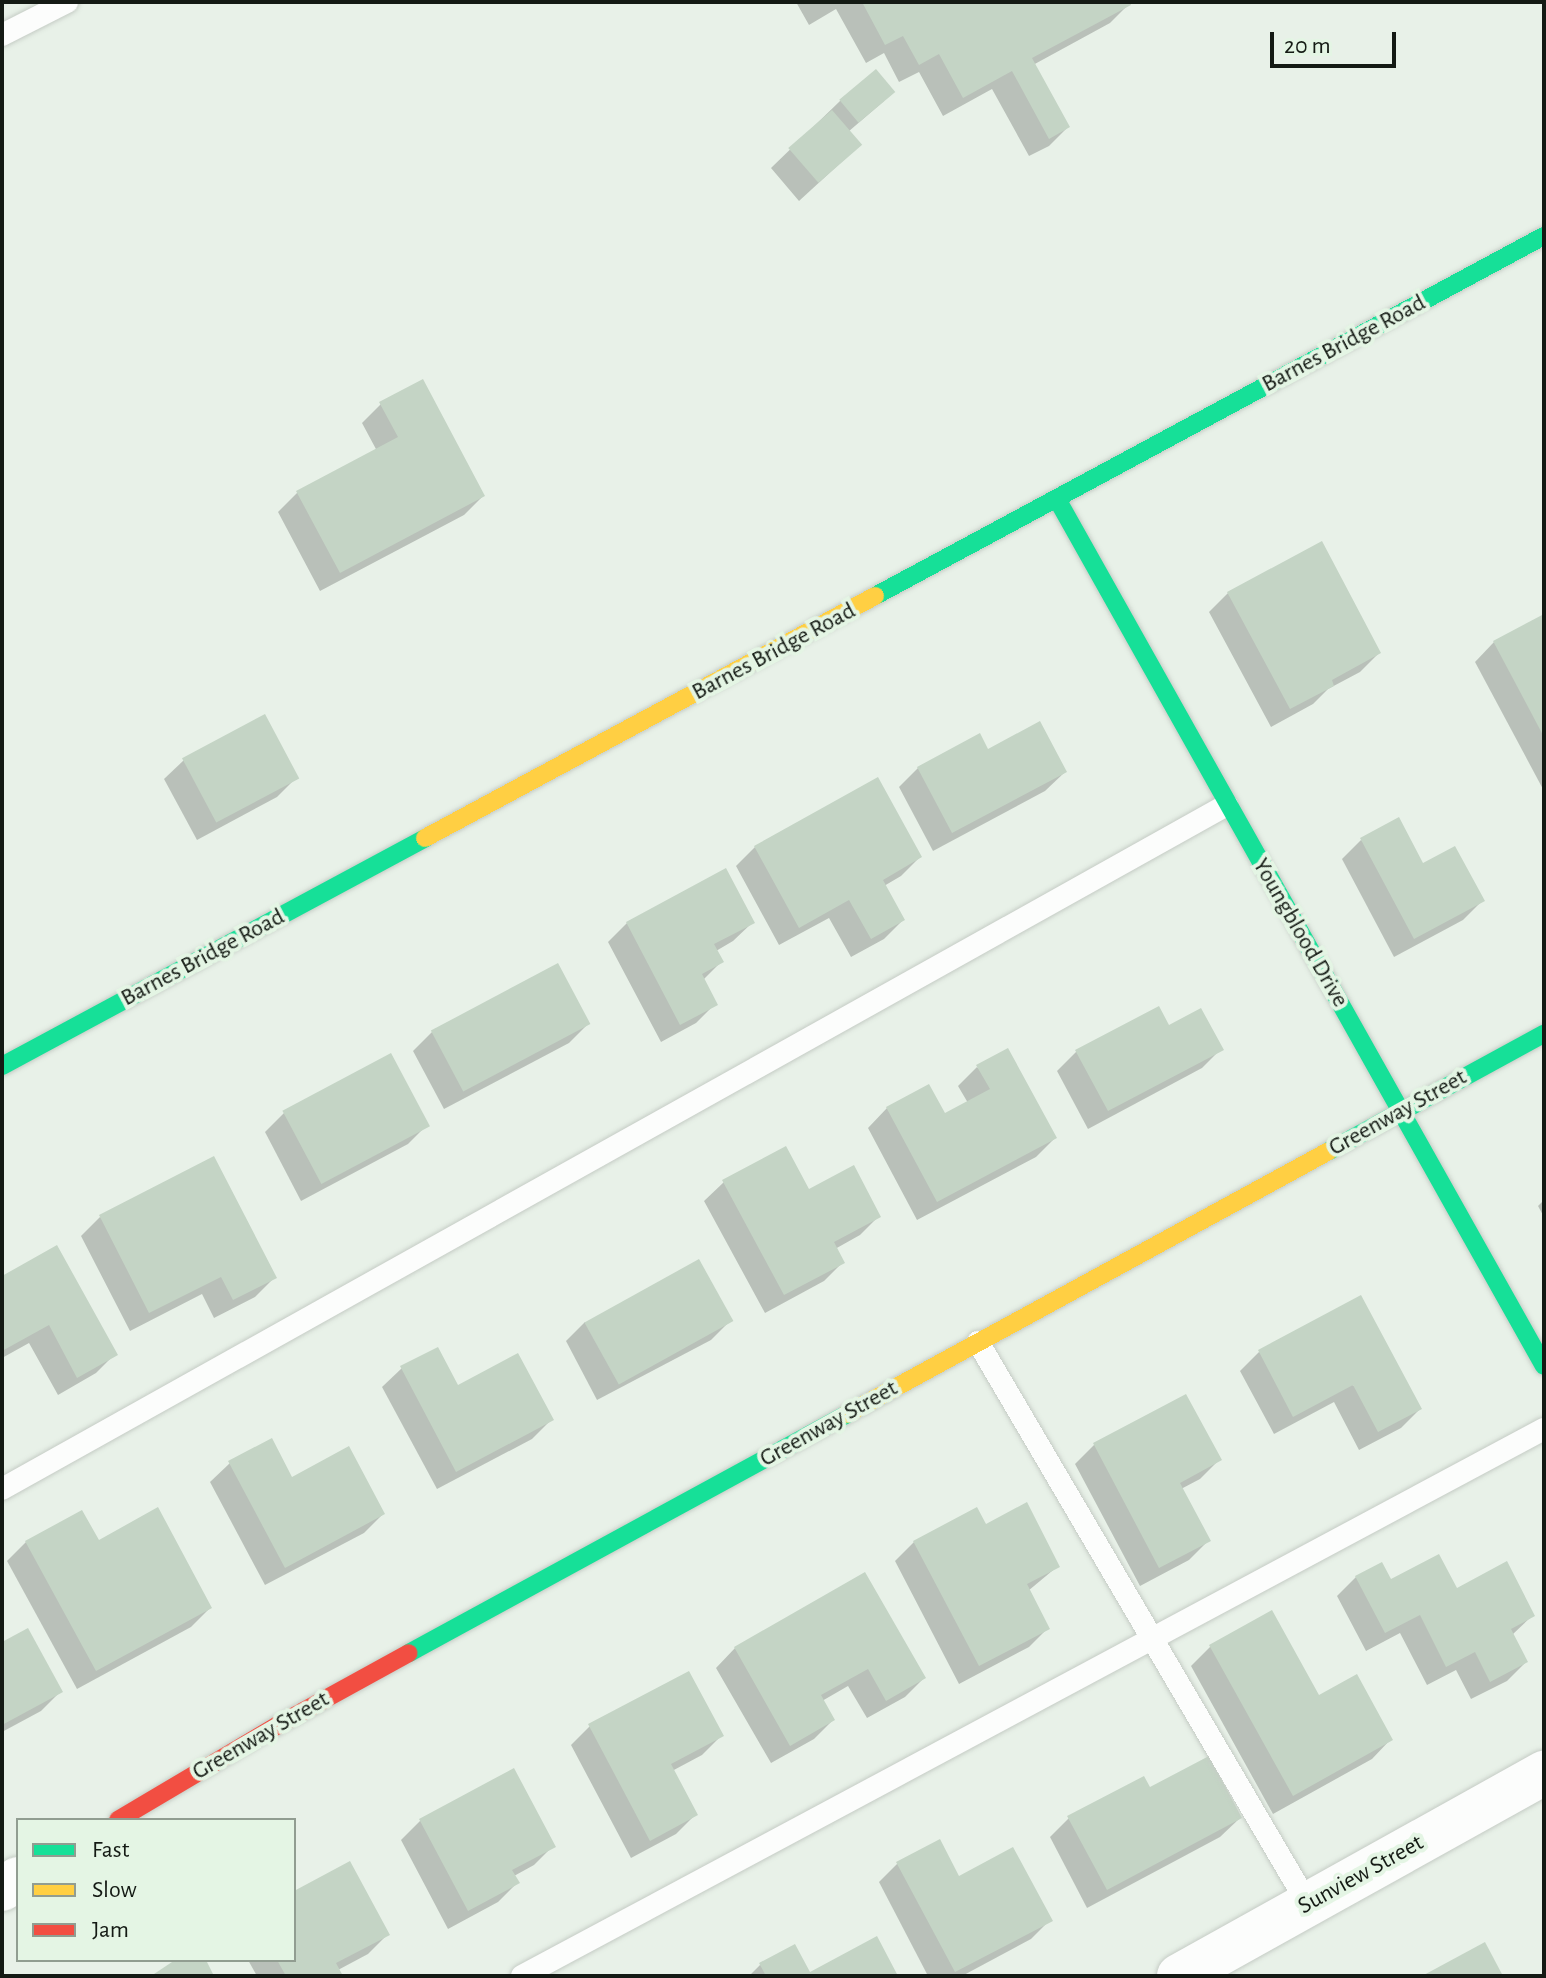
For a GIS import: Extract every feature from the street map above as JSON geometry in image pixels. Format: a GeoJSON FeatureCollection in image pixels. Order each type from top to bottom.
{"type":"FeatureCollection","features":[{"type":"Feature","properties":{"kind":"street","name":"Barnes Bridge Road"},"geometry":{"type":"LineString","coordinates":[[2,1066],[1544,236]]}},
{"type":"Feature","properties":{"kind":"street","name":"Youngblood Drive"},"geometry":{"type":"LineString","coordinates":[[1057,499],[1544,1366]]}},
{"type":"Feature","properties":{"kind":"street","name":"Greenway Street"},"geometry":{"type":"LineString","coordinates":[[121,1818],[278,1725],[1544,1034]]}},
{"type":"Feature","properties":{"kind":"street","name":"Sunview Street"},"geometry":{"type":"LineString","coordinates":[[1179,1976],[1544,1773]]}},
{"type":"Feature","properties":{"kind":"lane"},"geometry":{"type":"LineString","coordinates":[[2,35],[67,2]]}},
{"type":"Feature","properties":{"kind":"lane"},"geometry":{"type":"LineString","coordinates":[[2,1489],[1227,805]]}},
{"type":"Feature","properties":{"kind":"lane"},"geometry":{"type":"LineString","coordinates":[[978,1342],[1308,1904]]}},
{"type":"Feature","properties":{"kind":"lane"},"geometry":{"type":"LineString","coordinates":[[522,1976],[1544,1429]]}},
{"type":"Feature","properties":{"kind":"building"},"geometry":{"type":"Polygon","coordinates":[[[862,2],[1130,2],[1131,5],[1032,58],[1070,127],[1049,139],[1012,71],[963,98],[939,54],[919,65],[903,36],[885,45],[862,2]]]}},
{"type":"Feature","properties":{"kind":"building"},"geometry":{"type":"Polygon","coordinates":[[[876,69],[895,92],[859,123],[839,100],[876,69]]]}},
{"type":"Feature","properties":{"kind":"building"},"geometry":{"type":"Polygon","coordinates":[[[832,110],[862,145],[818,183],[788,148],[832,110]]]}},
{"type":"Feature","properties":{"kind":"building"},"geometry":{"type":"Polygon","coordinates":[[[423,379],[485,496],[340,573],[296,491],[398,437],[379,402],[423,379]]]}},
{"type":"Feature","properties":{"kind":"building"},"geometry":{"type":"Polygon","coordinates":[[[1322,541],[1381,653],[1332,680],[1334,686],[1290,709],[1227,592],[1322,541]]]}},
{"type":"Feature","properties":{"kind":"building"},"geometry":{"type":"Polygon","coordinates":[[[1544,614],[1544,737],[1493,641],[1544,614]]]}},
{"type":"Feature","properties":{"kind":"building"},"geometry":{"type":"Polygon","coordinates":[[[265,714],[299,778],[216,823],[182,758],[265,714]]]}},
{"type":"Feature","properties":{"kind":"building"},"geometry":{"type":"Polygon","coordinates":[[[1040,721],[1067,772],[952,833],[917,767],[980,733],[988,749],[1040,721]]]}},
{"type":"Feature","properties":{"kind":"building"},"geometry":{"type":"Polygon","coordinates":[[[878,777],[922,857],[883,880],[905,920],[871,939],[849,900],[799,928],[754,846],[878,777]]]}},
{"type":"Feature","properties":{"kind":"building"},"geometry":{"type":"Polygon","coordinates":[[[1399,817],[1423,863],[1455,846],[1485,901],[1414,939],[1360,838],[1399,817]]]}},
{"type":"Feature","properties":{"kind":"building"},"geometry":{"type":"Polygon","coordinates":[[[726,868],[755,923],[714,944],[724,962],[702,974],[718,1005],[680,1025],[626,922],[726,868]]]}},
{"type":"Feature","properties":{"kind":"building"},"geometry":{"type":"Polygon","coordinates":[[[558,963],[590,1024],[463,1092],[431,1031],[558,963]]]}},
{"type":"Feature","properties":{"kind":"building"},"geometry":{"type":"Polygon","coordinates":[[[1159,1006],[1169,1025],[1201,1008],[1224,1050],[1108,1111],[1075,1050],[1159,1006]]]}},
{"type":"Feature","properties":{"kind":"building"},"geometry":{"type":"Polygon","coordinates":[[[1008,1048],[1057,1138],[937,1202],[886,1107],[929,1084],[945,1113],[990,1089],[976,1065],[1008,1048]]]}},
{"type":"Feature","properties":{"kind":"building"},"geometry":{"type":"Polygon","coordinates":[[[391,1053],[430,1126],[321,1184],[282,1111],[391,1053]]]}},
{"type":"Feature","properties":{"kind":"building"},"geometry":{"type":"Polygon","coordinates":[[[786,1146],[809,1189],[854,1165],[881,1217],[834,1242],[845,1263],[784,1295],[722,1180],[786,1146]]]}},
{"type":"Feature","properties":{"kind":"building"},"geometry":{"type":"Polygon","coordinates":[[[214,1156],[277,1278],[233,1300],[221,1277],[149,1313],[99,1215],[214,1156]]]}},
{"type":"Feature","properties":{"kind":"building"},"geometry":{"type":"Polygon","coordinates":[[[57,1245],[118,1355],[77,1378],[49,1325],[2,1351],[2,1276],[57,1245]]]}},
{"type":"Feature","properties":{"kind":"building"},"geometry":{"type":"Polygon","coordinates":[[[699,1259],[733,1321],[619,1385],[584,1323],[699,1259]]]}},
{"type":"Feature","properties":{"kind":"building"},"geometry":{"type":"Polygon","coordinates":[[[1361,1295],[1422,1409],[1378,1432],[1353,1385],[1293,1417],[1258,1350],[1361,1295]]]}},
{"type":"Feature","properties":{"kind":"building"},"geometry":{"type":"Polygon","coordinates":[[[438,1347],[458,1385],[518,1353],[554,1420],[456,1472],[400,1366],[438,1347]]]}},
{"type":"Feature","properties":{"kind":"building"},"geometry":{"type":"Polygon","coordinates":[[[1186,1394],[1222,1460],[1180,1483],[1211,1541],[1159,1568],[1093,1443],[1186,1394]]]}},
{"type":"Feature","properties":{"kind":"building"},"geometry":{"type":"Polygon","coordinates":[[[272,1438],[292,1477],[349,1446],[385,1514],[285,1568],[228,1461],[272,1438]]]}},
{"type":"Feature","properties":{"kind":"building"},"geometry":{"type":"Polygon","coordinates":[[[1027,1502],[1060,1567],[1027,1584],[1050,1629],[979,1666],[913,1541],[977,1507],[986,1524],[1027,1502]]]}},
{"type":"Feature","properties":{"kind":"building"},"geometry":{"type":"Polygon","coordinates":[[[158,1507],[212,1608],[96,1671],[25,1541],[82,1510],[99,1540],[158,1507]]]}},
{"type":"Feature","properties":{"kind":"building"},"geometry":{"type":"Polygon","coordinates":[[[1439,1554],[1457,1588],[1507,1561],[1535,1616],[1511,1629],[1528,1662],[1490,1682],[1475,1652],[1446,1667],[1420,1615],[1385,1633],[1355,1576],[1382,1562],[1391,1579],[1439,1554]]]}},
{"type":"Feature","properties":{"kind":"building"},"geometry":{"type":"Polygon","coordinates":[[[865,1572],[926,1678],[886,1701],[868,1669],[821,1695],[835,1720],[790,1746],[734,1647],[865,1572]]]}},
{"type":"Feature","properties":{"kind":"building"},"geometry":{"type":"Polygon","coordinates":[[[1272,1610],[1319,1695],[1357,1674],[1393,1740],[1293,1796],[1209,1645],[1272,1610]]]}},
{"type":"Feature","properties":{"kind":"building"},"geometry":{"type":"Polygon","coordinates":[[[28,1628],[63,1692],[2,1725],[2,1642],[28,1628]]]}},
{"type":"Feature","properties":{"kind":"building"},"geometry":{"type":"Polygon","coordinates":[[[689,1671],[724,1736],[671,1764],[698,1815],[650,1841],[588,1724],[689,1671]]]}},
{"type":"Feature","properties":{"kind":"building"},"geometry":{"type":"Polygon","coordinates":[[[1209,1756],[1242,1818],[1107,1890],[1067,1816],[1144,1776],[1150,1787],[1209,1756]]]}},
{"type":"Feature","properties":{"kind":"building"},"geometry":{"type":"Polygon","coordinates":[[[514,1768],[556,1847],[512,1870],[520,1883],[468,1911],[419,1819],[514,1768]]]}},
{"type":"Feature","properties":{"kind":"building"},"geometry":{"type":"Polygon","coordinates":[[[940,1839],[959,1876],[1013,1847],[1053,1921],[955,1972],[896,1862],[940,1839]]]}},
{"type":"Feature","properties":{"kind":"building"},"geometry":{"type":"Polygon","coordinates":[[[350,1861],[390,1935],[336,1963],[343,1976],[286,1976],[278,1962],[296,1962],[296,1890],[350,1861]]]}},
{"type":"Feature","properties":{"kind":"building"},"geometry":{"type":"Polygon","coordinates":[[[877,1936],[898,1976],[766,1976],[759,1963],[795,1944],[810,1972],[877,1936]]]}},
{"type":"Feature","properties":{"kind":"building"},"geometry":{"type":"Polygon","coordinates":[[[1485,1942],[1503,1976],[1422,1976],[1485,1942]]]}},
{"type":"Feature","properties":{"kind":"building"},"geometry":{"type":"Polygon","coordinates":[[[172,1962],[207,1962],[214,1976],[151,1976],[172,1962]]]}},
{"type":"Feature","properties":{"kind":"traffic: fast"},"geometry":{"type":"LineString","coordinates":[[875,596],[1544,236]]}},
{"type":"Feature","properties":{"kind":"traffic: fast"},"geometry":{"type":"LineString","coordinates":[[1057,499],[1544,1366]]}},
{"type":"Feature","properties":{"kind":"traffic: fast"},"geometry":{"type":"LineString","coordinates":[[2,1066],[425,838]]}},
{"type":"Feature","properties":{"kind":"traffic: fast"},"geometry":{"type":"LineString","coordinates":[[1329,1151],[1544,1034]]}},
{"type":"Feature","properties":{"kind":"traffic: fast"},"geometry":{"type":"LineString","coordinates":[[409,1653],[847,1414]]}},
{"type":"Feature","properties":{"kind":"traffic: slow"},"geometry":{"type":"LineString","coordinates":[[425,838],[875,596]]}},
{"type":"Feature","properties":{"kind":"traffic: slow"},"geometry":{"type":"LineString","coordinates":[[847,1414],[1329,1151]]}},
{"type":"Feature","properties":{"kind":"traffic: jam"},"geometry":{"type":"LineString","coordinates":[[121,1818],[278,1725],[409,1653]]}}]}
